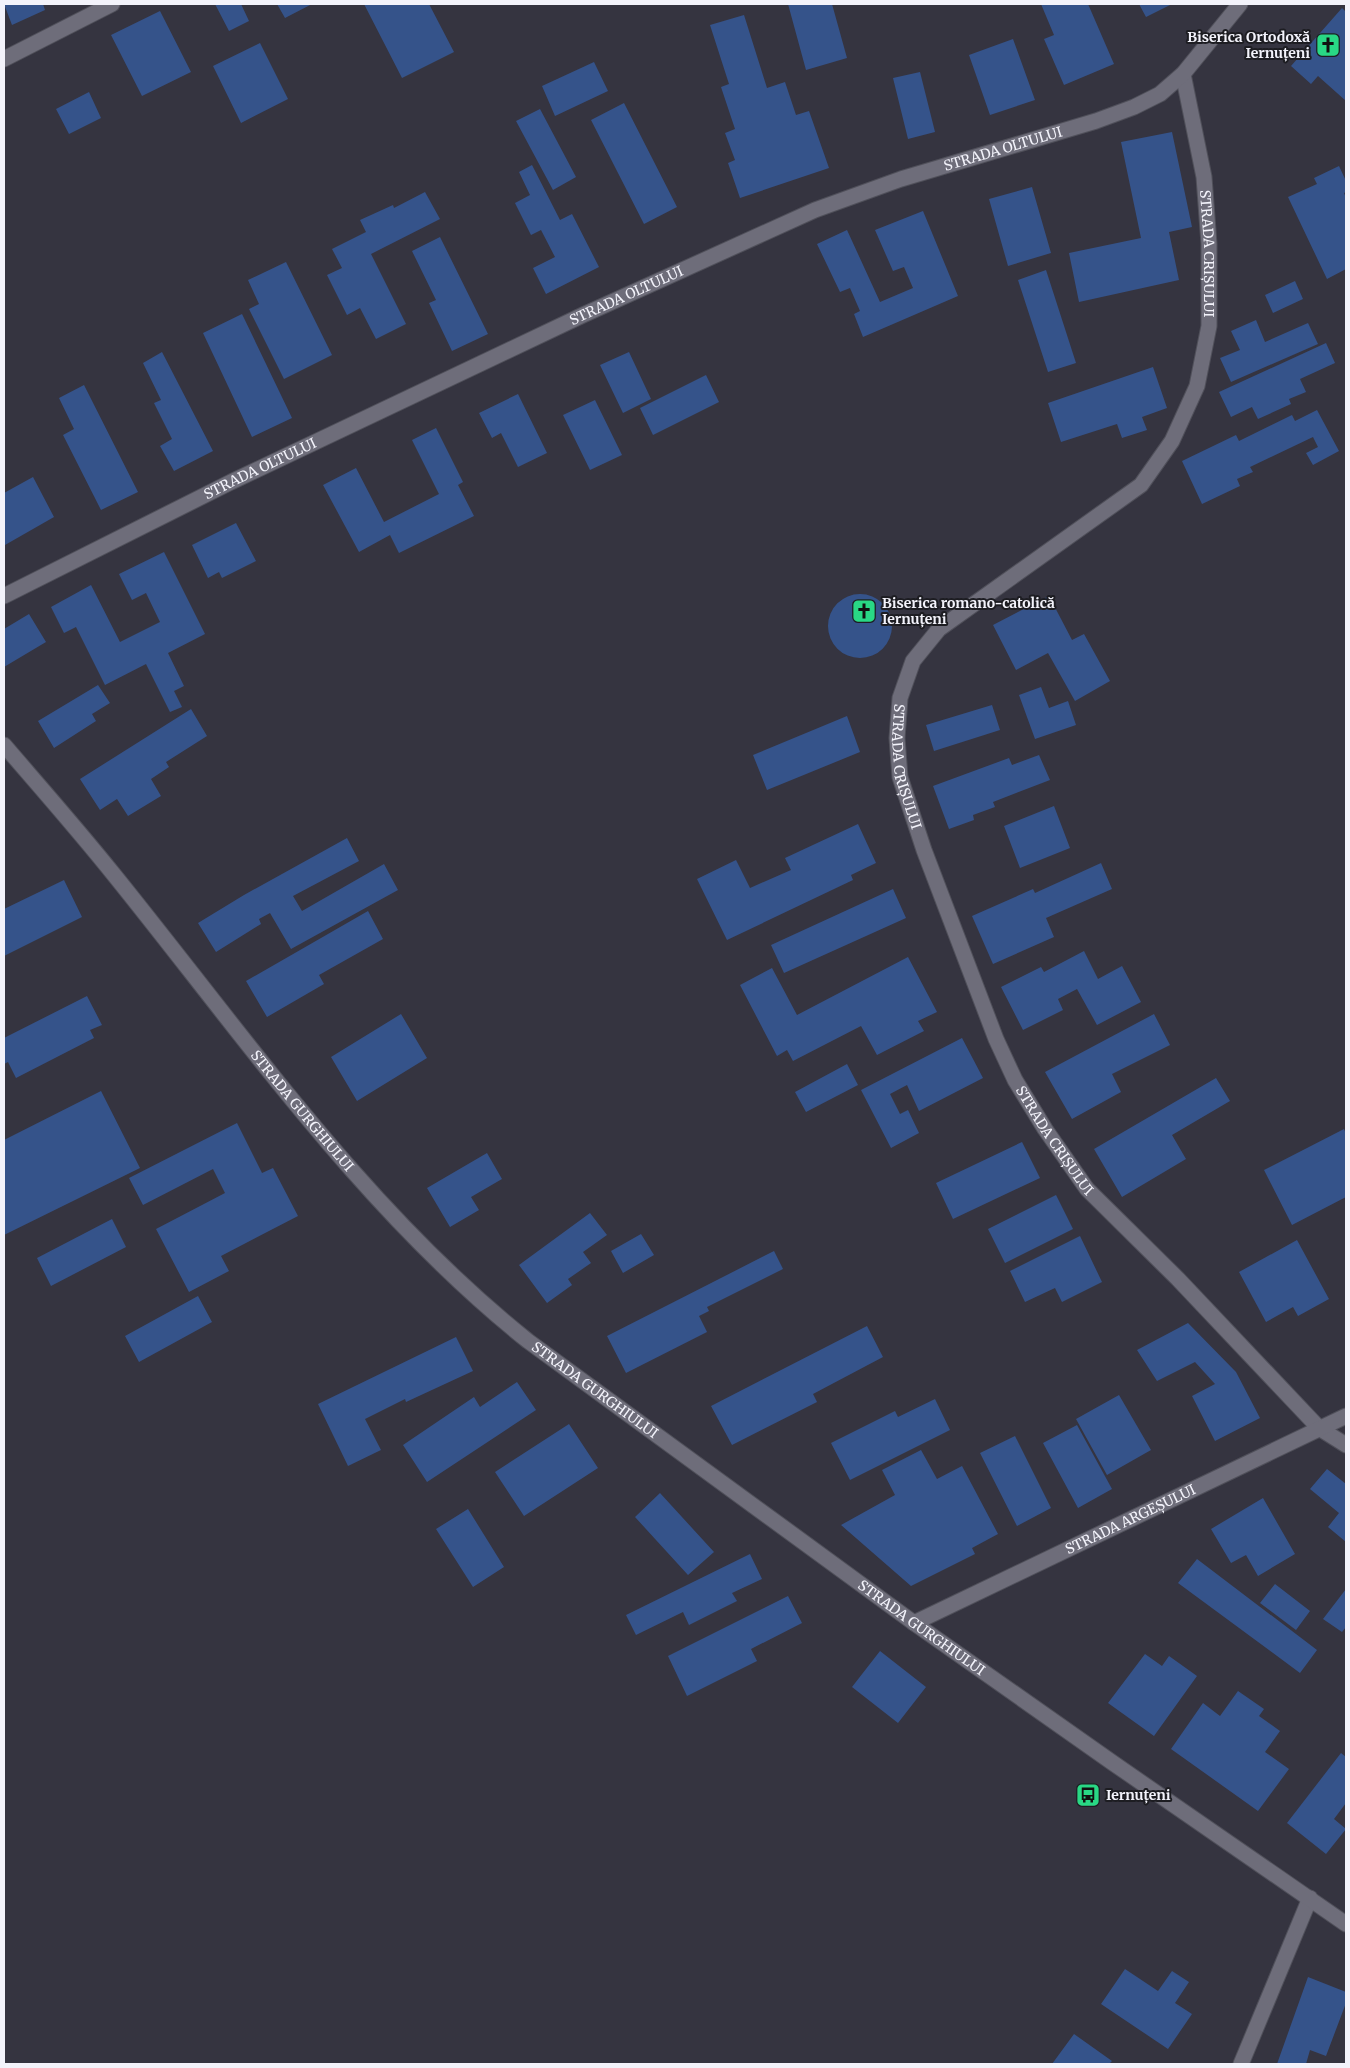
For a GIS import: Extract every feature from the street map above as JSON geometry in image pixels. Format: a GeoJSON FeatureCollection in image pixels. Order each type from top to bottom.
{"type":"FeatureCollection","features":[{"type":"Feature","properties":{"kind":"street"},"geometry":{"type":"LineString","coordinates":[[4,59],[112,4]]}},
{"type":"Feature","properties":{"kind":"street","name":"STRADA OLTULUI"},"geometry":{"type":"LineString","coordinates":[[4,596],[240,478],[538,336],[815,210],[901,179],[1104,119],[1134,107],[1160,94],[1183,74],[1240,4]]}},
{"type":"Feature","properties":{"kind":"street","name":"STRADA CRIȘULUI"},"geometry":{"type":"LineString","coordinates":[[1183,74],[1204,178],[1209,244],[1209,326],[1196,386],[1172,442],[1141,485],[939,629],[914,662],[900,698],[897,738],[900,778],[924,850],[996,1039],[1015,1080],[1045,1129],[1087,1189],[1198,1300],[1319,1428],[1346,1445]]}},
{"type":"Feature","properties":{"kind":"street","name":"STRADA GURGHIULUI"},"geometry":{"type":"LineString","coordinates":[[4,745],[115,875],[238,1034],[326,1140],[398,1220],[461,1285],[528,1341],[914,1623],[1346,1924]]}},
{"type":"Feature","properties":{"kind":"street","name":"STRADA ARGEȘULUI"},"geometry":{"type":"LineString","coordinates":[[914,1623],[1346,1416]]}},
{"type":"Feature","properties":{"kind":"street"},"geometry":{"type":"LineString","coordinates":[[1242,2064],[1310,1898]]}},
{"type":"Feature","properties":{"kind":"building"},"geometry":{"type":"Polygon","coordinates":[[[4,4],[43,4],[45,10],[12,25],[4,4]]]}},
{"type":"Feature","properties":{"kind":"building"},"geometry":{"type":"Polygon","coordinates":[[[215,4],[241,4],[249,21],[229,31],[215,4]]]}},
{"type":"Feature","properties":{"kind":"building"},"geometry":{"type":"Polygon","coordinates":[[[277,4],[312,4],[285,18],[277,4]]]}},
{"type":"Feature","properties":{"kind":"building"},"geometry":{"type":"Polygon","coordinates":[[[364,4],[429,4],[454,52],[402,78],[364,4]]]}},
{"type":"Feature","properties":{"kind":"building"},"geometry":{"type":"Polygon","coordinates":[[[788,4],[832,4],[847,58],[806,70],[788,4]]]}},
{"type":"Feature","properties":{"kind":"building"},"geometry":{"type":"Polygon","coordinates":[[[1041,4],[1088,4],[1114,64],[1064,85],[1044,39],[1054,35],[1041,4]]]}},
{"type":"Feature","properties":{"kind":"building"},"geometry":{"type":"Polygon","coordinates":[[[1139,4],[1172,4],[1146,17],[1139,4]]]}},
{"type":"Feature","properties":{"kind":"building"},"geometry":{"type":"Polygon","coordinates":[[[1342,8],[1346,12],[1346,101],[1318,76],[1311,84],[1291,66],[1342,8]]]}},
{"type":"Feature","properties":{"kind":"building"},"geometry":{"type":"Polygon","coordinates":[[[160,11],[191,72],[142,96],[111,35],[160,11]]]}},
{"type":"Feature","properties":{"kind":"building"},"geometry":{"type":"Polygon","coordinates":[[[744,15],[767,88],[785,82],[796,115],[809,111],[829,168],[740,198],[728,163],[735,160],[725,133],[735,129],[721,87],[729,84],[710,25],[744,15]]]}},
{"type":"Feature","properties":{"kind":"building"},"geometry":{"type":"Polygon","coordinates":[[[1013,39],[1035,100],[990,115],[969,55],[1013,39]]]}},
{"type":"Feature","properties":{"kind":"building"},"geometry":{"type":"Polygon","coordinates":[[[260,43],[288,99],[241,123],[213,66],[260,43]]]}},
{"type":"Feature","properties":{"kind":"building"},"geometry":{"type":"Polygon","coordinates":[[[594,62],[608,91],[555,116],[542,86],[594,62]]]}},
{"type":"Feature","properties":{"kind":"building"},"geometry":{"type":"Polygon","coordinates":[[[920,72],[935,132],[908,139],[893,78],[920,72]]]}},
{"type":"Feature","properties":{"kind":"building"},"geometry":{"type":"Polygon","coordinates":[[[89,92],[101,118],[69,134],[56,109],[89,92]]]}},
{"type":"Feature","properties":{"kind":"building"},"geometry":{"type":"Polygon","coordinates":[[[624,103],[677,207],[644,224],[591,120],[624,103]]]}},
{"type":"Feature","properties":{"kind":"building"},"geometry":{"type":"Polygon","coordinates":[[[540,109],[576,177],[553,190],[516,121],[540,109]]]}},
{"type":"Feature","properties":{"kind":"building"},"geometry":{"type":"Polygon","coordinates":[[[1172,132],[1192,227],[1169,232],[1179,280],[1079,302],[1069,253],[1141,238],[1121,142],[1172,132]]]}},
{"type":"Feature","properties":{"kind":"building"},"geometry":{"type":"Polygon","coordinates":[[[532,165],[560,220],[572,214],[599,267],[546,294],[533,268],[555,257],[541,230],[531,235],[515,203],[530,195],[519,172],[532,165]]]}},
{"type":"Feature","properties":{"kind":"building"},"geometry":{"type":"Polygon","coordinates":[[[1339,166],[1346,181],[1346,192],[1344,193],[1346,198],[1346,269],[1327,279],[1288,197],[1317,184],[1314,178],[1339,166]]]}},
{"type":"Feature","properties":{"kind":"building"},"geometry":{"type":"Polygon","coordinates":[[[1032,187],[1051,253],[1008,266],[989,199],[1032,187]]]}},
{"type":"Feature","properties":{"kind":"building"},"geometry":{"type":"Polygon","coordinates":[[[425,192],[440,219],[371,254],[406,324],[376,339],[360,308],[347,315],[327,275],[342,268],[332,249],[366,232],[360,220],[393,205],[394,208],[425,192]]]}},
{"type":"Feature","properties":{"kind":"building"},"geometry":{"type":"Polygon","coordinates":[[[923,211],[958,296],[863,337],[854,314],[860,311],[850,288],[840,292],[817,244],[847,230],[880,302],[913,288],[904,267],[893,271],[875,230],[923,211]]]}},
{"type":"Feature","properties":{"kind":"building"},"geometry":{"type":"Polygon","coordinates":[[[440,237],[488,334],[452,351],[429,303],[436,300],[412,251],[440,237]]]}},
{"type":"Feature","properties":{"kind":"building"},"geometry":{"type":"Polygon","coordinates":[[[286,262],[332,355],[284,379],[249,309],[259,304],[248,280],[286,262]]]}},
{"type":"Feature","properties":{"kind":"building"},"geometry":{"type":"Polygon","coordinates":[[[1046,270],[1076,363],[1048,372],[1018,280],[1046,270]]]}},
{"type":"Feature","properties":{"kind":"building"},"geometry":{"type":"Polygon","coordinates":[[[1295,281],[1303,299],[1273,313],[1265,295],[1295,281]]]}},
{"type":"Feature","properties":{"kind":"building"},"geometry":{"type":"Polygon","coordinates":[[[242,314],[292,418],[252,437],[203,333],[242,314]]]}},
{"type":"Feature","properties":{"kind":"building"},"geometry":{"type":"Polygon","coordinates":[[[1256,320],[1265,342],[1308,323],[1318,344],[1231,382],[1220,358],[1240,350],[1231,331],[1256,320]]]}},
{"type":"Feature","properties":{"kind":"building"},"geometry":{"type":"Polygon","coordinates":[[[1326,343],[1335,363],[1300,379],[1306,392],[1289,399],[1291,404],[1258,419],[1252,407],[1231,417],[1219,392],[1326,343]]]}},
{"type":"Feature","properties":{"kind":"building"},"geometry":{"type":"Polygon","coordinates":[[[162,352],[213,451],[174,471],[160,446],[172,439],[154,403],[161,400],[143,363],[162,352]]]}},
{"type":"Feature","properties":{"kind":"building"},"geometry":{"type":"Polygon","coordinates":[[[629,352],[651,399],[623,413],[600,365],[629,352]]]}},
{"type":"Feature","properties":{"kind":"building"},"geometry":{"type":"Polygon","coordinates":[[[1153,367],[1167,408],[1142,417],[1147,430],[1122,438],[1117,424],[1061,442],[1048,403],[1153,367]]]}},
{"type":"Feature","properties":{"kind":"building"},"geometry":{"type":"Polygon","coordinates":[[[706,375],[719,402],[653,435],[640,408],[706,375]]]}},
{"type":"Feature","properties":{"kind":"building"},"geometry":{"type":"Polygon","coordinates":[[[84,385],[138,492],[101,510],[63,435],[74,429],[59,398],[84,385]]]}},
{"type":"Feature","properties":{"kind":"building"},"geometry":{"type":"Polygon","coordinates":[[[518,394],[547,453],[518,467],[501,433],[492,438],[479,413],[518,394]]]}},
{"type":"Feature","properties":{"kind":"building"},"geometry":{"type":"Polygon","coordinates":[[[595,400],[622,455],[590,470],[563,415],[595,400]]]}},
{"type":"Feature","properties":{"kind":"building"},"geometry":{"type":"Polygon","coordinates":[[[1317,410],[1339,451],[1313,465],[1306,453],[1318,447],[1313,437],[1250,467],[1253,472],[1237,479],[1240,486],[1202,504],[1182,461],[1236,435],[1239,441],[1292,415],[1295,421],[1317,410]]]}},
{"type":"Feature","properties":{"kind":"building"},"geometry":{"type":"Polygon","coordinates":[[[436,428],[463,482],[458,485],[474,516],[399,553],[390,535],[359,552],[323,485],[356,468],[384,522],[439,494],[412,440],[436,428]]]}},
{"type":"Feature","properties":{"kind":"building"},"geometry":{"type":"Polygon","coordinates":[[[33,477],[54,517],[5,545],[4,493],[33,477]]]}},
{"type":"Feature","properties":{"kind":"building"},"geometry":{"type":"Polygon","coordinates":[[[236,523],[256,561],[222,578],[219,572],[208,578],[192,545],[236,523]]]}},
{"type":"Feature","properties":{"kind":"building"},"geometry":{"type":"Polygon","coordinates":[[[164,552],[205,634],[168,653],[184,686],[174,691],[182,707],[170,712],[146,664],[105,685],[76,627],[64,633],[51,607],[91,585],[120,642],[160,622],[146,593],[132,600],[119,574],[164,552]]]}},
{"type":"Feature","properties":{"kind":"building"},"geometry":{"type":"Polygon","coordinates":[[[860,594],[878,599],[883,603],[887,608],[892,626],[887,644],[883,649],[878,653],[860,658],[842,653],[837,649],[833,644],[828,626],[833,608],[837,603],[842,599],[860,594]]]}},
{"type":"Feature","properties":{"kind":"building"},"geometry":{"type":"Polygon","coordinates":[[[1049,596],[1072,640],[1084,634],[1110,681],[1075,701],[1048,653],[1016,670],[993,625],[1049,596]]]}},
{"type":"Feature","properties":{"kind":"building"},"geometry":{"type":"Polygon","coordinates":[[[29,614],[46,642],[4,667],[4,629],[29,614]]]}},
{"type":"Feature","properties":{"kind":"building"},"geometry":{"type":"Polygon","coordinates":[[[98,685],[110,703],[92,714],[96,721],[54,748],[38,721],[98,685]]]}},
{"type":"Feature","properties":{"kind":"building"},"geometry":{"type":"Polygon","coordinates":[[[1041,687],[1049,708],[1068,701],[1076,725],[1035,739],[1019,695],[1041,687]]]}},
{"type":"Feature","properties":{"kind":"building"},"geometry":{"type":"Polygon","coordinates":[[[992,705],[1000,730],[934,751],[926,725],[992,705]]]}},
{"type":"Feature","properties":{"kind":"building"},"geometry":{"type":"Polygon","coordinates":[[[191,709],[207,736],[166,762],[169,767],[151,779],[161,796],[128,816],[117,799],[100,810],[80,779],[191,709]]]}},
{"type":"Feature","properties":{"kind":"building"},"geometry":{"type":"Polygon","coordinates":[[[847,716],[860,752],[767,790],[753,755],[847,716]]]}},
{"type":"Feature","properties":{"kind":"building"},"geometry":{"type":"Polygon","coordinates":[[[1039,755],[1050,780],[993,802],[995,807],[973,815],[974,820],[949,829],[933,786],[1009,758],[1012,765],[1039,755]]]}},
{"type":"Feature","properties":{"kind":"building"},"geometry":{"type":"Polygon","coordinates":[[[1054,806],[1070,848],[1020,868],[1004,826],[1054,806]]]}},
{"type":"Feature","properties":{"kind":"building"},"geometry":{"type":"Polygon","coordinates":[[[858,824],[876,863],[851,875],[853,880],[727,940],[697,879],[736,860],[750,888],[791,870],[785,858],[858,824]]]}},
{"type":"Feature","properties":{"kind":"building"},"geometry":{"type":"Polygon","coordinates":[[[347,838],[359,861],[293,896],[302,911],[384,864],[398,890],[291,949],[270,913],[259,919],[261,924],[216,952],[198,923],[244,895],[347,838]]]}},
{"type":"Feature","properties":{"kind":"building"},"geometry":{"type":"Polygon","coordinates":[[[1101,863],[1112,889],[1046,918],[1054,937],[993,964],[972,916],[1033,889],[1035,893],[1101,863]]]}},
{"type":"Feature","properties":{"kind":"building"},"geometry":{"type":"Polygon","coordinates":[[[64,880],[82,917],[4,956],[4,909],[64,880]]]}},
{"type":"Feature","properties":{"kind":"building"},"geometry":{"type":"Polygon","coordinates":[[[893,889],[906,918],[784,973],[771,945],[893,889]]]}},
{"type":"Feature","properties":{"kind":"building"},"geometry":{"type":"Polygon","coordinates":[[[368,911],[383,939],[319,975],[324,984],[267,1017],[246,981],[368,911]]]}},
{"type":"Feature","properties":{"kind":"building"},"geometry":{"type":"Polygon","coordinates":[[[1084,951],[1098,979],[1122,966],[1141,1002],[1097,1025],[1077,989],[1058,999],[1063,1010],[1023,1030],[1001,987],[1041,967],[1044,972],[1084,951]]]}},
{"type":"Feature","properties":{"kind":"building"},"geometry":{"type":"Polygon","coordinates":[[[908,957],[937,1012],[918,1021],[924,1031],[877,1055],[861,1026],[793,1061],[787,1050],[777,1056],[740,985],[772,968],[797,1015],[908,957]]]}},
{"type":"Feature","properties":{"kind":"building"},"geometry":{"type":"Polygon","coordinates":[[[87,996],[102,1025],[90,1030],[94,1038],[16,1078],[8,1062],[4,1064],[4,1038],[87,996]]]}},
{"type":"Feature","properties":{"kind":"building"},"geometry":{"type":"Polygon","coordinates":[[[401,1014],[427,1058],[357,1101],[331,1057],[401,1014]]]}},
{"type":"Feature","properties":{"kind":"building"},"geometry":{"type":"Polygon","coordinates":[[[1154,1014],[1170,1045],[1112,1074],[1121,1092],[1072,1119],[1045,1072],[1154,1014]]]}},
{"type":"Feature","properties":{"kind":"building"},"geometry":{"type":"Polygon","coordinates":[[[962,1038],[983,1078],[919,1111],[907,1085],[890,1094],[900,1114],[908,1110],[919,1133],[891,1148],[861,1090],[962,1038]]]}},
{"type":"Feature","properties":{"kind":"building"},"geometry":{"type":"Polygon","coordinates":[[[847,1064],[858,1085],[806,1112],[795,1092],[847,1064]]]}},
{"type":"Feature","properties":{"kind":"building"},"geometry":{"type":"Polygon","coordinates":[[[1216,1078],[1230,1101],[1172,1135],[1186,1159],[1122,1197],[1094,1149],[1216,1078]]]}},
{"type":"Feature","properties":{"kind":"building"},"geometry":{"type":"Polygon","coordinates":[[[101,1091],[140,1168],[4,1235],[4,1140],[101,1091]]]}},
{"type":"Feature","properties":{"kind":"building"},"geometry":{"type":"Polygon","coordinates":[[[237,1123],[262,1173],[273,1168],[298,1216],[221,1256],[229,1271],[189,1292],[156,1229],[225,1193],[213,1169],[143,1205],[129,1178],[237,1123]]]}},
{"type":"Feature","properties":{"kind":"building"},"geometry":{"type":"Polygon","coordinates":[[[1344,1129],[1346,1134],[1346,1197],[1292,1225],[1264,1170],[1344,1129]]]}},
{"type":"Feature","properties":{"kind":"building"},"geometry":{"type":"Polygon","coordinates":[[[1022,1142],[1040,1178],[953,1219],[936,1183],[1022,1142]]]}},
{"type":"Feature","properties":{"kind":"building"},"geometry":{"type":"Polygon","coordinates":[[[487,1153],[502,1179],[471,1197],[479,1210],[450,1227],[427,1188],[487,1153]]]}},
{"type":"Feature","properties":{"kind":"building"},"geometry":{"type":"Polygon","coordinates":[[[1056,1195],[1073,1229],[1005,1263],[988,1229],[1056,1195]]]}},
{"type":"Feature","properties":{"kind":"building"},"geometry":{"type":"Polygon","coordinates":[[[590,1213],[607,1235],[583,1252],[591,1263],[568,1279],[572,1285],[547,1303],[519,1265],[590,1213]]]}},
{"type":"Feature","properties":{"kind":"building"},"geometry":{"type":"Polygon","coordinates":[[[112,1219],[126,1247],[51,1286],[37,1258],[112,1219]]]}},
{"type":"Feature","properties":{"kind":"building"},"geometry":{"type":"Polygon","coordinates":[[[641,1234],[654,1255],[623,1273],[611,1251],[641,1234]]]}},
{"type":"Feature","properties":{"kind":"building"},"geometry":{"type":"Polygon","coordinates":[[[1080,1236],[1102,1282],[1062,1302],[1055,1288],[1025,1302],[1010,1271],[1080,1236]]]}},
{"type":"Feature","properties":{"kind":"building"},"geometry":{"type":"Polygon","coordinates":[[[1297,1240],[1329,1299],[1298,1316],[1293,1307],[1266,1322],[1239,1272],[1297,1240]]]}},
{"type":"Feature","properties":{"kind":"building"},"geometry":{"type":"Polygon","coordinates":[[[774,1251],[783,1269],[707,1307],[709,1311],[699,1316],[707,1332],[626,1373],[607,1336],[774,1251]]]}},
{"type":"Feature","properties":{"kind":"building"},"geometry":{"type":"Polygon","coordinates":[[[198,1296],[212,1322],[139,1362],[125,1336],[198,1296]]]}},
{"type":"Feature","properties":{"kind":"building"},"geometry":{"type":"Polygon","coordinates":[[[1188,1323],[1236,1372],[1260,1418],[1215,1441],[1192,1396],[1215,1384],[1195,1362],[1157,1381],[1137,1350],[1188,1323]]]}},
{"type":"Feature","properties":{"kind":"building"},"geometry":{"type":"Polygon","coordinates":[[[867,1326],[883,1357],[813,1394],[817,1402],[732,1445],[711,1406],[867,1326]]]}},
{"type":"Feature","properties":{"kind":"building"},"geometry":{"type":"Polygon","coordinates":[[[456,1337],[473,1371],[406,1402],[405,1399],[365,1419],[381,1450],[348,1466],[318,1404],[456,1337]]]}},
{"type":"Feature","properties":{"kind":"building"},"geometry":{"type":"Polygon","coordinates":[[[517,1382],[536,1410],[427,1482],[403,1445],[474,1397],[480,1407],[517,1382]]]}},
{"type":"Feature","properties":{"kind":"building"},"geometry":{"type":"Polygon","coordinates":[[[1119,1395],[1151,1450],[1107,1475],[1076,1419],[1119,1395]]]}},
{"type":"Feature","properties":{"kind":"building"},"geometry":{"type":"Polygon","coordinates":[[[935,1399],[950,1430],[850,1480],[831,1443],[895,1411],[898,1417],[935,1399]]]}},
{"type":"Feature","properties":{"kind":"building"},"geometry":{"type":"Polygon","coordinates":[[[569,1424],[598,1468],[524,1516],[495,1472],[569,1424]]]}},
{"type":"Feature","properties":{"kind":"building"},"geometry":{"type":"Polygon","coordinates":[[[1077,1425],[1112,1489],[1078,1508],[1043,1443],[1077,1425]]]}},
{"type":"Feature","properties":{"kind":"building"},"geometry":{"type":"Polygon","coordinates":[[[1015,1436],[1051,1508],[1017,1526],[980,1453],[1015,1436]]]}},
{"type":"Feature","properties":{"kind":"building"},"geometry":{"type":"Polygon","coordinates":[[[921,1450],[937,1479],[962,1466],[998,1534],[972,1548],[975,1554],[911,1586],[841,1525],[895,1495],[882,1470],[921,1450]]]}},
{"type":"Feature","properties":{"kind":"building"},"geometry":{"type":"Polygon","coordinates":[[[1327,1469],[1346,1484],[1346,1542],[1328,1527],[1339,1513],[1310,1489],[1327,1469]]]}},
{"type":"Feature","properties":{"kind":"building"},"geometry":{"type":"Polygon","coordinates":[[[660,1493],[714,1552],[688,1575],[635,1517],[660,1493]]]}},
{"type":"Feature","properties":{"kind":"building"},"geometry":{"type":"Polygon","coordinates":[[[1263,1498],[1295,1554],[1258,1576],[1246,1555],[1231,1563],[1211,1529],[1263,1498]]]}},
{"type":"Feature","properties":{"kind":"building"},"geometry":{"type":"Polygon","coordinates":[[[468,1509],[504,1567],[473,1587],[436,1529],[468,1509]]]}},
{"type":"Feature","properties":{"kind":"building"},"geometry":{"type":"Polygon","coordinates":[[[750,1554],[762,1579],[732,1593],[737,1601],[689,1625],[683,1612],[636,1635],[626,1615],[750,1554]]]}},
{"type":"Feature","properties":{"kind":"building"},"geometry":{"type":"Polygon","coordinates":[[[1197,1559],[1317,1650],[1300,1673],[1178,1583],[1197,1559]]]}},
{"type":"Feature","properties":{"kind":"building"},"geometry":{"type":"Polygon","coordinates":[[[1275,1584],[1310,1611],[1296,1630],[1260,1603],[1275,1584]]]}},
{"type":"Feature","properties":{"kind":"building"},"geometry":{"type":"Polygon","coordinates":[[[1346,1589],[1346,1627],[1342,1632],[1323,1619],[1346,1589]]]}},
{"type":"Feature","properties":{"kind":"building"},"geometry":{"type":"Polygon","coordinates":[[[788,1596],[802,1623],[751,1649],[757,1661],[687,1696],[668,1656],[788,1596]]]}},
{"type":"Feature","properties":{"kind":"building"},"geometry":{"type":"Polygon","coordinates":[[[880,1651],[926,1687],[898,1723],[852,1687],[880,1651]]]}},
{"type":"Feature","properties":{"kind":"building"},"geometry":{"type":"Polygon","coordinates":[[[1145,1654],[1162,1666],[1169,1656],[1197,1676],[1154,1736],[1108,1703],[1145,1654]]]}},
{"type":"Feature","properties":{"kind":"building"},"geometry":{"type":"Polygon","coordinates":[[[1238,1691],[1264,1709],[1259,1716],[1280,1731],[1265,1752],[1289,1769],[1258,1811],[1171,1749],[1203,1703],[1220,1716],[1238,1691]]]}},
{"type":"Feature","properties":{"kind":"building"},"geometry":{"type":"Polygon","coordinates":[[[1341,1753],[1346,1757],[1346,1803],[1334,1819],[1346,1829],[1326,1854],[1287,1823],[1341,1753]]]}},
{"type":"Feature","properties":{"kind":"building"},"geometry":{"type":"Polygon","coordinates":[[[1125,1969],[1158,1991],[1172,1971],[1189,1982],[1175,2003],[1192,2014],[1168,2049],[1101,2004],[1125,1969]]]}},
{"type":"Feature","properties":{"kind":"building"},"geometry":{"type":"Polygon","coordinates":[[[1308,1977],[1346,1992],[1346,2003],[1326,2056],[1310,2050],[1306,2064],[1277,2064],[1308,1977]]]}},
{"type":"Feature","properties":{"kind":"building"},"geometry":{"type":"Polygon","coordinates":[[[1074,2034],[1112,2061],[1109,2064],[1052,2064],[1074,2034]]]}},
{"type":"Feature","properties":{"kind":"place","name":"Biserica Ortodoxă Iernuțeni"},"geometry":{"type":"Point","coordinates":[1328,45]}},
{"type":"Feature","properties":{"kind":"place","name":"Biserica romano-catolică Iernuțeni"},"geometry":{"type":"Point","coordinates":[864,611]}},
{"type":"Feature","properties":{"kind":"place","name":"Iernuțeni"},"geometry":{"type":"Point","coordinates":[1088,1795]}}]}
